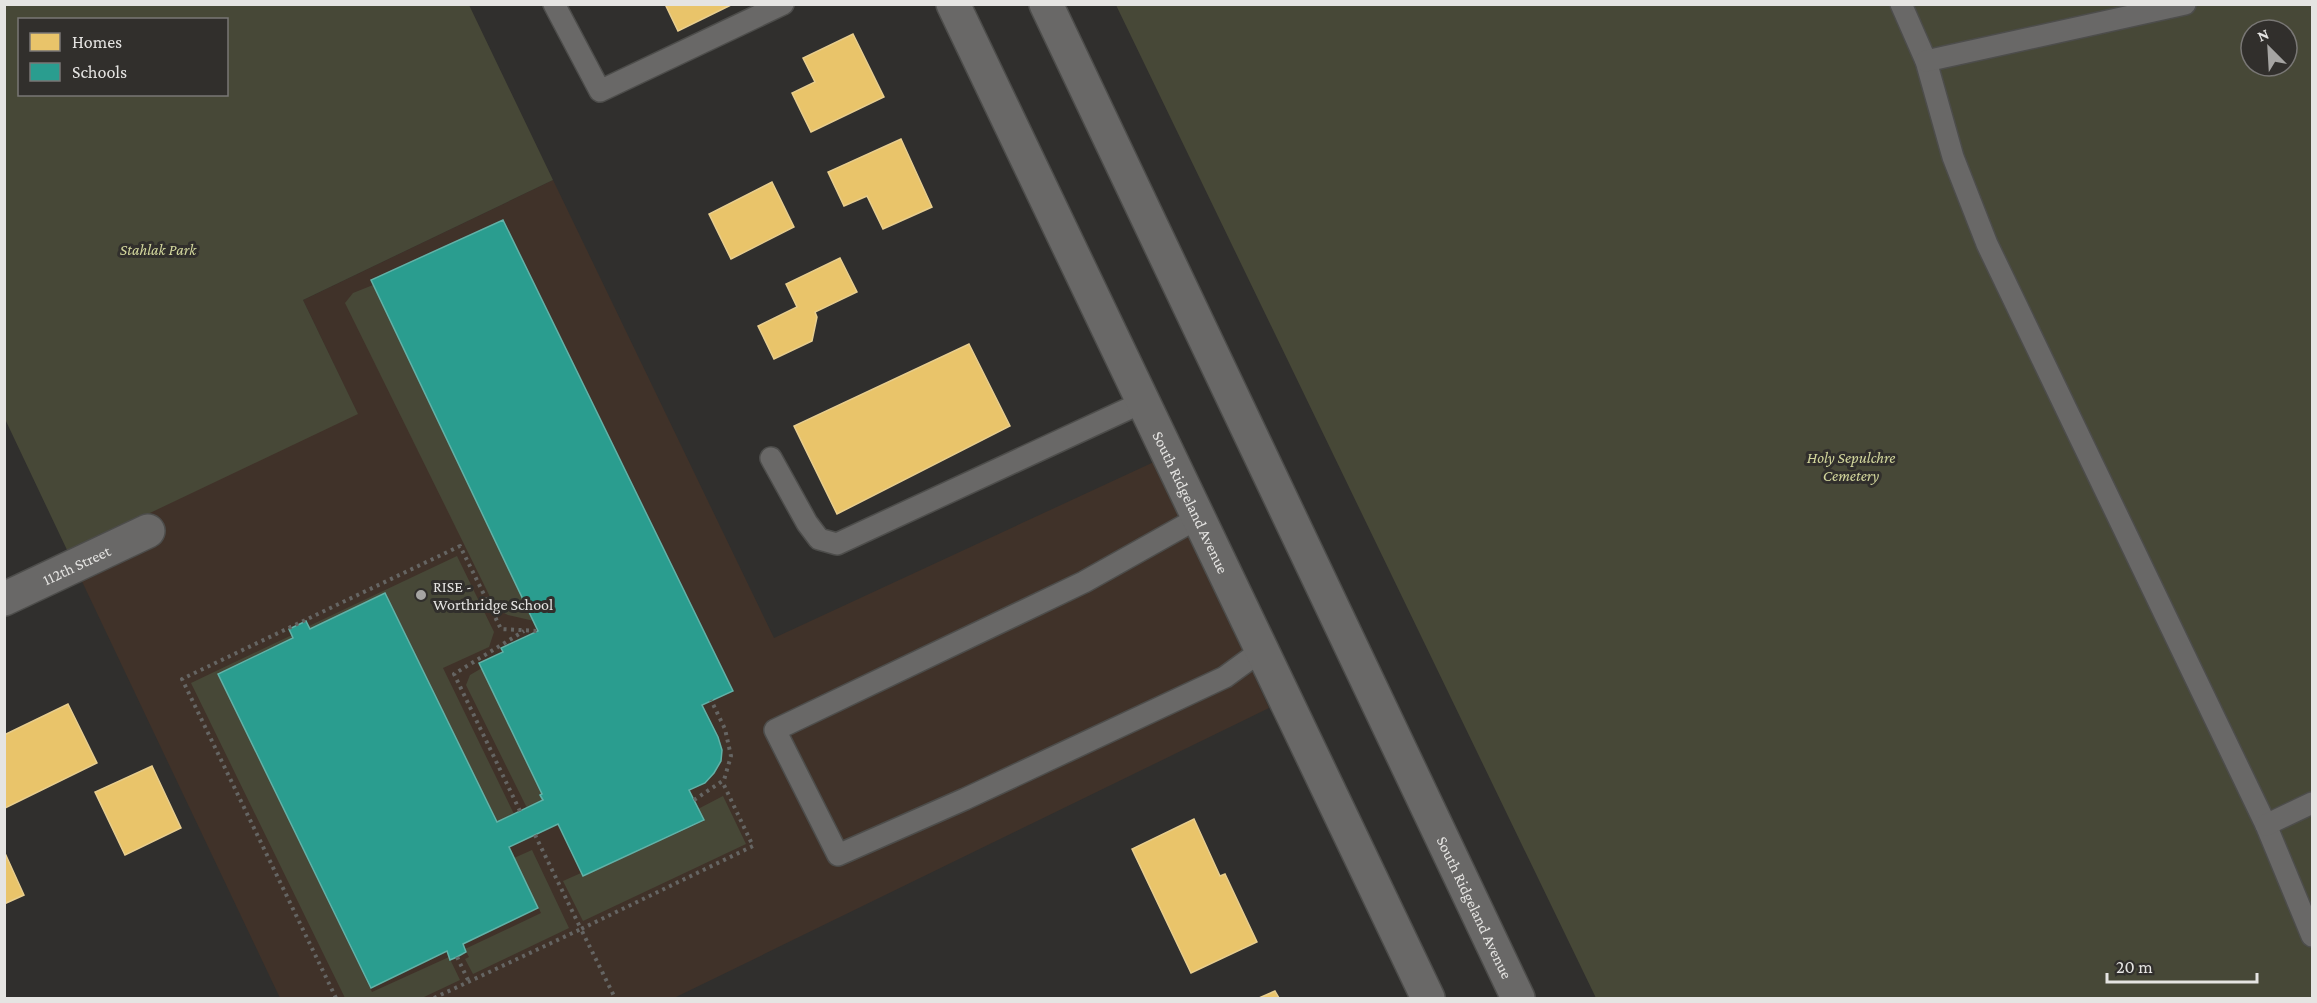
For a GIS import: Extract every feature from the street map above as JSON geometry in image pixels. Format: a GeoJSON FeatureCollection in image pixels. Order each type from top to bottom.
{"type":"FeatureCollection","features":[{"type":"Feature","properties":{"kind":"main road","name":"South Ridgeland Avenue"},"geometry":{"type":"LineString","coordinates":[[953,4],[1428,999]]}},
{"type":"Feature","properties":{"kind":"main road","name":"South Ridgeland Avenue"},"geometry":{"type":"LineString","coordinates":[[1046,4],[1518,999]]}},
{"type":"Feature","properties":{"kind":"main road","name":"112th Street"},"geometry":{"type":"LineString","coordinates":[[4,599],[148,531]]}},
{"type":"Feature","properties":{"kind":"lane"},"geometry":{"type":"LineString","coordinates":[[555,4],[600,91],[783,4]]}},
{"type":"Feature","properties":{"kind":"lane"},"geometry":{"type":"LineString","coordinates":[[1901,4],[1926,61],[1953,157],[1986,244],[2265,825],[2313,936]]}},
{"type":"Feature","properties":{"kind":"lane"},"geometry":{"type":"LineString","coordinates":[[1926,61],[2185,4]]}},
{"type":"Feature","properties":{"kind":"lane"},"geometry":{"type":"LineString","coordinates":[[771,458],[807,523],[819,539],[837,544],[1143,402]]}},
{"type":"Feature","properties":{"kind":"lane"},"geometry":{"type":"LineString","coordinates":[[1198,518],[1084,582],[775,730],[837,855],[965,799],[1225,677],[1262,650]]}},
{"type":"Feature","properties":{"kind":"lane"},"geometry":{"type":"LineString","coordinates":[[2265,825],[2313,803]]}},
{"type":"Feature","properties":{"kind":"path"},"geometry":{"type":"LineString","coordinates":[[336,999],[182,679],[460,546],[501,629],[538,631]]}},
{"type":"Feature","properties":{"kind":"path"},"geometry":{"type":"LineString","coordinates":[[520,811],[454,674],[525,630]]}},
{"type":"Feature","properties":{"kind":"path"},"geometry":{"type":"LineString","coordinates":[[694,800],[724,780],[731,756],[725,729],[711,700]]}},
{"type":"Feature","properties":{"kind":"path"},"geometry":{"type":"LineString","coordinates":[[434,999],[753,846],[722,781]]}},
{"type":"Feature","properties":{"kind":"path"},"geometry":{"type":"LineString","coordinates":[[535,835],[615,999]]}},
{"type":"Feature","properties":{"kind":"path"},"geometry":{"type":"LineString","coordinates":[[456,957],[469,982]]}},
{"type":"Feature","properties":{"kind":"shaded area","name":"RISE - Worthridge School"},"geometry":{"type":"Polygon","coordinates":[[[553,180],[774,638],[1156,461],[1269,708],[674,998],[280,998],[68,552],[357,413],[303,300],[553,180]]]}},
{"type":"Feature","properties":{"kind":"green space","name":"Stahlak Park"},"geometry":{"type":"Polygon","coordinates":[[[5,5],[469,5],[553,180],[303,300],[358,414],[68,552],[5,419],[5,5]]]}},
{"type":"Feature","properties":{"kind":"green space","name":"Holy Sepulchre Cemetery"},"geometry":{"type":"Polygon","coordinates":[[[1116,5],[2312,5],[2312,998],[1596,998],[1116,5]]]}},
{"type":"Feature","properties":{"kind":"green space"},"geometry":{"type":"Polygon","coordinates":[[[373,285],[534,621],[508,615],[496,609],[345,303],[353,293],[373,285]]]}},
{"type":"Feature","properties":{"kind":"green space"},"geometry":{"type":"Polygon","coordinates":[[[457,556],[494,632],[489,647],[443,668],[514,814],[497,822],[385,593],[310,629],[309,626],[457,556]]]}},
{"type":"Feature","properties":{"kind":"green space"},"geometry":{"type":"Polygon","coordinates":[[[292,635],[293,638],[218,674],[372,992],[449,957],[460,980],[422,998],[345,998],[191,683],[292,635]]]}},
{"type":"Feature","properties":{"kind":"green space"},"geometry":{"type":"Polygon","coordinates":[[[482,668],[542,794],[540,795],[543,800],[527,808],[466,685],[470,675],[482,668]]]}},
{"type":"Feature","properties":{"kind":"green space"},"geometry":{"type":"Polygon","coordinates":[[[723,796],[746,844],[583,921],[563,881],[581,873],[583,876],[704,821],[698,809],[723,796]]]}},
{"type":"Feature","properties":{"kind":"green space"},"geometry":{"type":"Polygon","coordinates":[[[532,850],[569,928],[473,974],[465,959],[469,957],[465,949],[541,913],[514,858],[532,850]]]}},
{"type":"Feature","properties":{"kind":"building: Homes"},"geometry":{"type":"Polygon","coordinates":[[[665,4],[733,4],[678,31],[665,4]]]}},
{"type":"Feature","properties":{"kind":"building: Homes"},"geometry":{"type":"Polygon","coordinates":[[[853,34],[884,97],[811,132],[792,93],[815,82],[803,58],[853,34]]]}},
{"type":"Feature","properties":{"kind":"building: Homes"},"geometry":{"type":"Polygon","coordinates":[[[901,139],[932,207],[883,229],[867,196],[844,206],[828,172],[901,139]]]}},
{"type":"Feature","properties":{"kind":"building: Homes"},"geometry":{"type":"Polygon","coordinates":[[[772,182],[794,227],[731,259],[709,214],[772,182]]]}},
{"type":"Feature","properties":{"kind":"building: Homes"},"geometry":{"type":"Polygon","coordinates":[[[840,258],[857,292],[815,312],[817,317],[812,341],[774,359],[758,326],[797,307],[786,284],[840,258]]]}},
{"type":"Feature","properties":{"kind":"building: Homes"},"geometry":{"type":"Polygon","coordinates":[[[969,344],[1010,426],[837,514],[794,426],[969,344]]]}},
{"type":"Feature","properties":{"kind":"building: Homes"},"geometry":{"type":"Polygon","coordinates":[[[68,704],[97,763],[5,808],[4,735],[68,704]]]}},
{"type":"Feature","properties":{"kind":"building: Homes"},"geometry":{"type":"Polygon","coordinates":[[[152,766],[181,828],[125,855],[95,792],[152,766]]]}},
{"type":"Feature","properties":{"kind":"building: Homes"},"geometry":{"type":"Polygon","coordinates":[[[1194,819],[1220,876],[1225,874],[1257,942],[1191,973],[1132,849],[1194,819]]]}},
{"type":"Feature","properties":{"kind":"building: Homes"},"geometry":{"type":"Polygon","coordinates":[[[4,851],[24,895],[4,904],[4,851]]]}},
{"type":"Feature","properties":{"kind":"building: Homes"},"geometry":{"type":"Polygon","coordinates":[[[1275,991],[1279,998],[1259,998],[1275,991]]]}},
{"type":"Feature","properties":{"kind":"building: Schools"},"geometry":{"type":"Polygon","coordinates":[[[503,220],[733,691],[702,705],[718,737],[722,750],[721,761],[705,783],[689,790],[704,820],[583,876],[558,824],[509,847],[538,908],[463,944],[466,952],[457,957],[450,960],[447,951],[371,988],[218,674],[293,638],[289,629],[306,621],[310,629],[385,593],[497,822],[543,800],[479,663],[503,652],[501,648],[538,631],[371,280],[503,220]]]}},
{"type":"Feature","properties":{"kind":"place","name":"RISE - Worthridge School"},"geometry":{"type":"Point","coordinates":[421,595]}}]}
